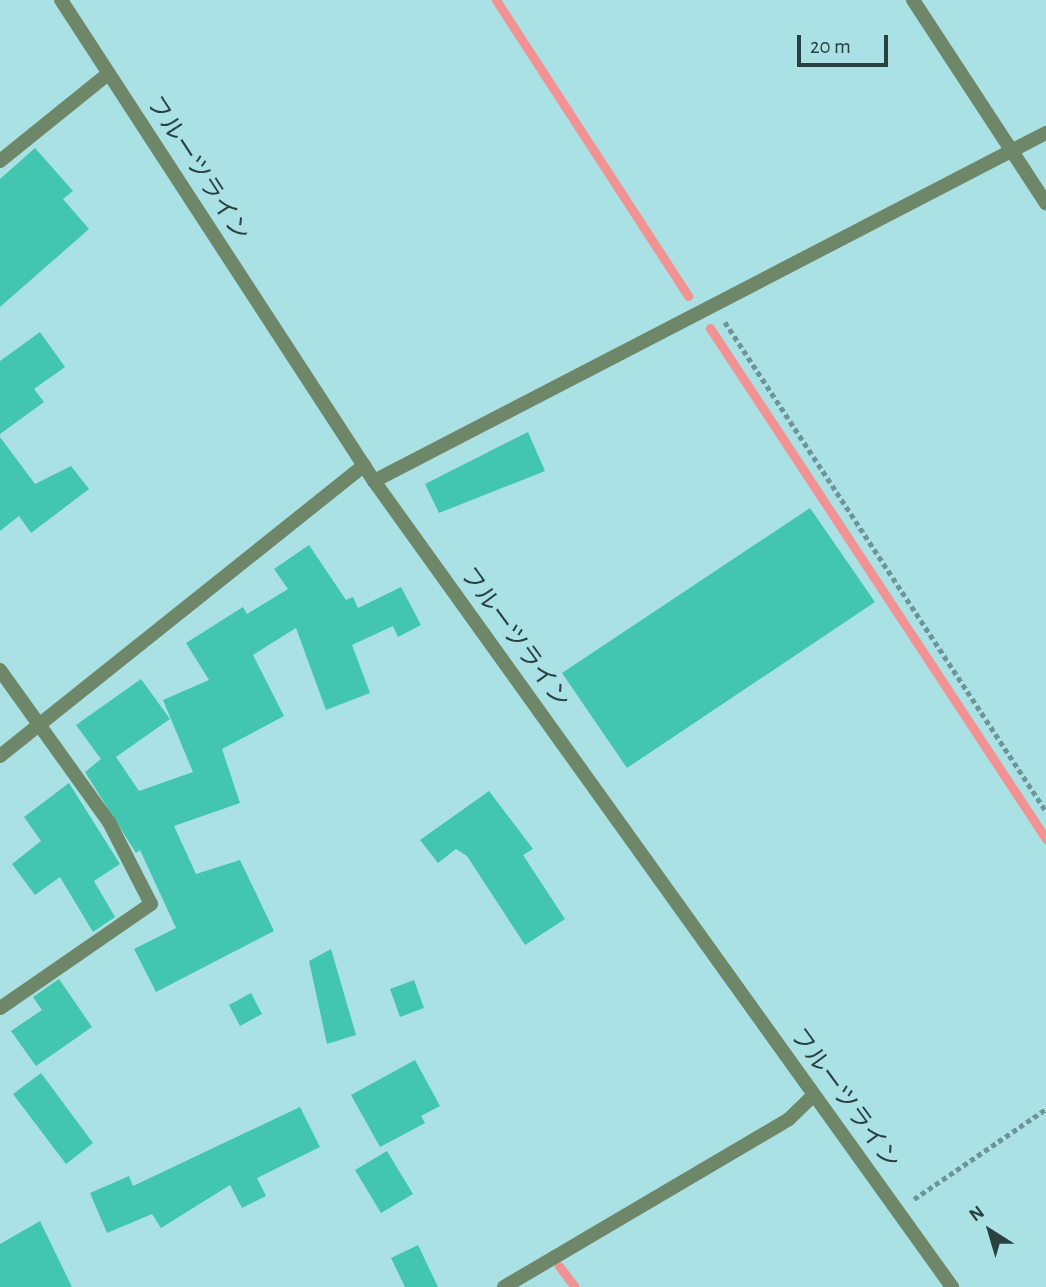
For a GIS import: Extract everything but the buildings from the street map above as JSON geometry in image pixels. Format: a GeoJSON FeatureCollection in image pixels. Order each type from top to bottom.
{"type":"FeatureCollection","features":[{"type":"Feature","properties":{"kind":"street","name":"フルーツライン"},"geometry":{"type":"LineString","coordinates":[[61,0],[374,481],[813,1096],[953,1287]]}},
{"type":"Feature","properties":{"kind":"street"},"geometry":{"type":"LineString","coordinates":[[913,0],[1046,203]]}},
{"type":"Feature","properties":{"kind":"street"},"geometry":{"type":"LineString","coordinates":[[0,161],[108,74]]}},
{"type":"Feature","properties":{"kind":"street"},"geometry":{"type":"LineString","coordinates":[[374,481],[713,303],[1046,133]]}},
{"type":"Feature","properties":{"kind":"street"},"geometry":{"type":"LineString","coordinates":[[0,756],[364,465]]}},
{"type":"Feature","properties":{"kind":"street"},"geometry":{"type":"LineString","coordinates":[[0,670],[41,724],[108,822],[151,904],[0,1008]]}},
{"type":"Feature","properties":{"kind":"street"},"geometry":{"type":"LineString","coordinates":[[504,1287],[789,1119],[813,1096]]}},
{"type":"Feature","properties":{"kind":"path"},"geometry":{"type":"LineString","coordinates":[[713,303],[1046,811]]}},
{"type":"Feature","properties":{"kind":"path"},"geometry":{"type":"LineString","coordinates":[[897,1210],[1046,1109]]}},
{"type":"Feature","properties":{"kind":"waterway"},"geometry":{"type":"LineString","coordinates":[[496,0],[688,296]]}},
{"type":"Feature","properties":{"kind":"waterway"},"geometry":{"type":"LineString","coordinates":[[710,328],[1046,839]]}},
{"type":"Feature","properties":{"kind":"waterway"},"geometry":{"type":"LineString","coordinates":[[559,1266],[575,1287]]}}]}
